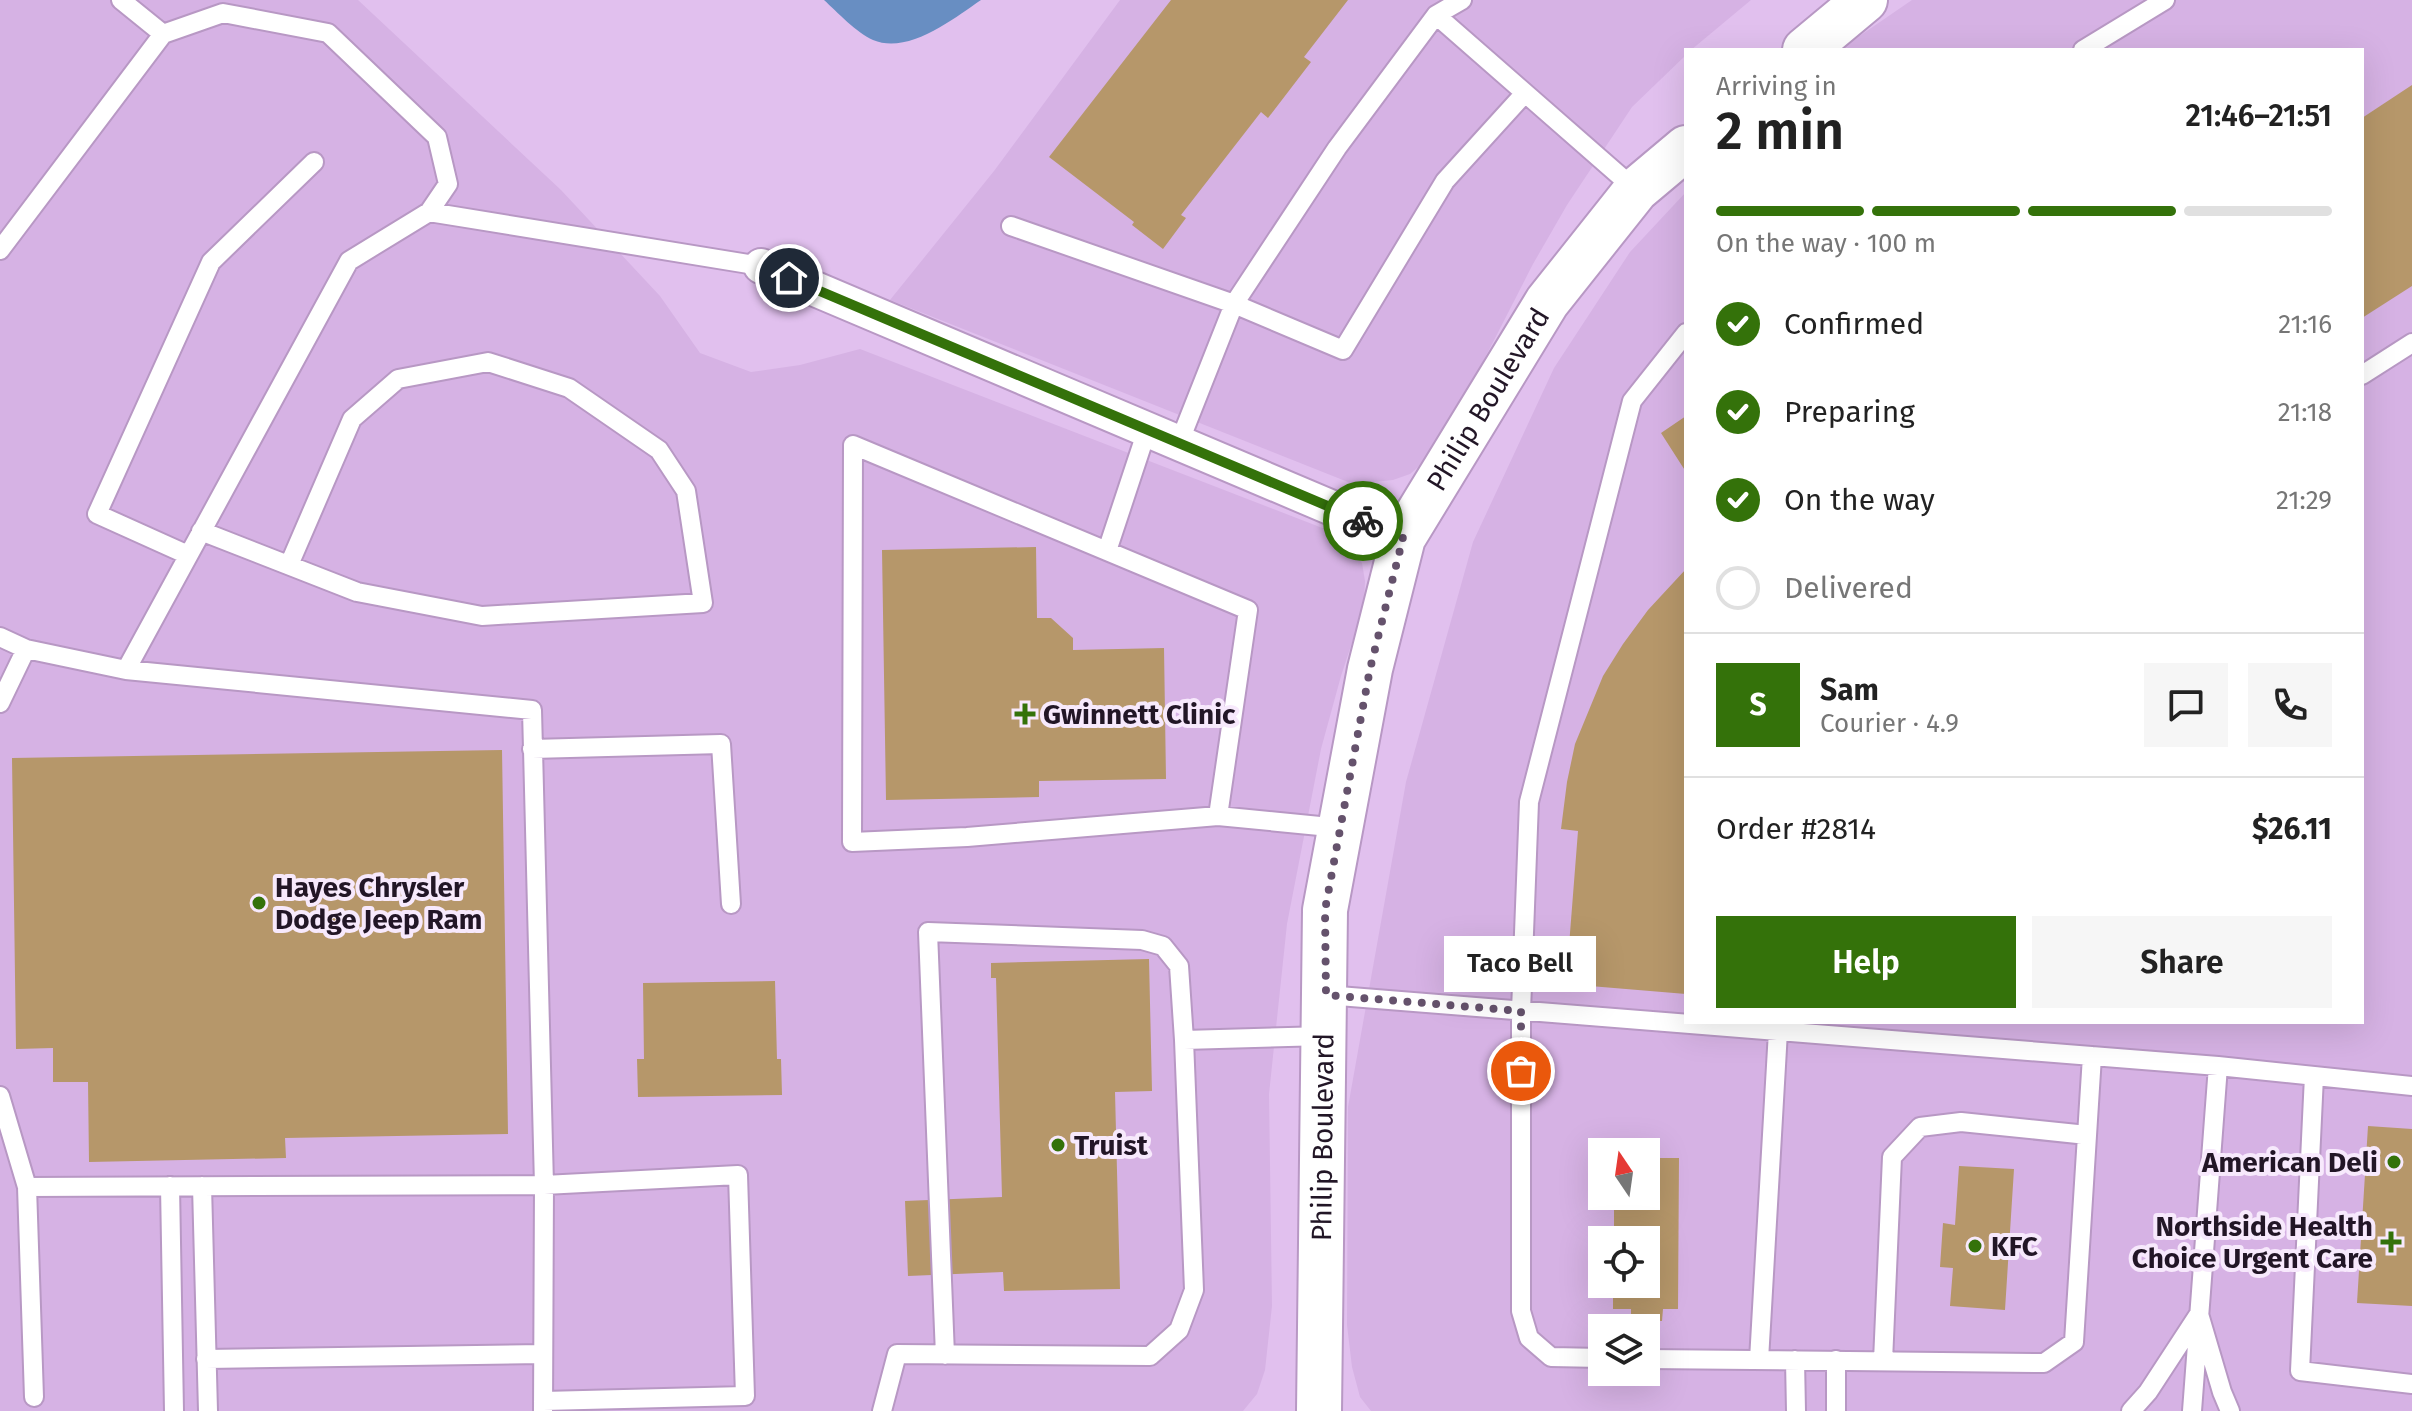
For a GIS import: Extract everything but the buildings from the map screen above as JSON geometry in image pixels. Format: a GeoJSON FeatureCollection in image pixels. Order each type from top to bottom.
{"type":"FeatureCollection","features":[{"type":"Feature","properties":{"kind":"street"},"geometry":{"type":"LineString","coordinates":[[1807,48],[1865,0]]}},
{"type":"Feature","properties":{"kind":"street","name":"Philip Boulevard"},"geometry":{"type":"LineString","coordinates":[[1319,1411],[1325,910],[1370,669],[1403,538],[1547,302],[1636,190],[1684,150]]}},
{"type":"Feature","properties":{"kind":"street"},"geometry":{"type":"LineString","coordinates":[[761,266],[1403,538]]}},
{"type":"Feature","properties":{"kind":"lane"},"geometry":{"type":"LineString","coordinates":[[121,0],[163,34]]}},
{"type":"Feature","properties":{"kind":"lane"},"geometry":{"type":"LineString","coordinates":[[1179,443],[1234,304],[1337,148],[1436,15],[1462,0]]}},
{"type":"Feature","properties":{"kind":"lane"},"geometry":{"type":"LineString","coordinates":[[2086,48],[2165,0]]}},
{"type":"Feature","properties":{"kind":"lane"},"geometry":{"type":"LineString","coordinates":[[0,250],[163,34],[223,13],[328,33],[437,137],[448,184],[429,212],[349,261],[126,670]]}},
{"type":"Feature","properties":{"kind":"lane"},"geometry":{"type":"LineString","coordinates":[[1436,15],[1636,190]]}},
{"type":"Feature","properties":{"kind":"lane"},"geometry":{"type":"LineString","coordinates":[[1011,226],[1234,304],[1343,350],[1445,181],[1525,93]]}},
{"type":"Feature","properties":{"kind":"lane"},"geometry":{"type":"LineString","coordinates":[[188,555],[97,514],[211,262],[314,162]]}},
{"type":"Feature","properties":{"kind":"lane"},"geometry":{"type":"LineString","coordinates":[[429,212],[761,266]]}},
{"type":"Feature","properties":{"kind":"lane"},"geometry":{"type":"LineString","coordinates":[[1588,1358],[1551,1357],[1529,1338],[1521,1311],[1521,1011],[1529,802],[1632,401],[1684,336]]}},
{"type":"Feature","properties":{"kind":"lane"},"geometry":{"type":"LineString","coordinates":[[2364,374],[2412,343]]}},
{"type":"Feature","properties":{"kind":"lane"},"geometry":{"type":"LineString","coordinates":[[201,531],[357,592],[482,616],[703,603],[686,491],[659,450],[569,388],[488,362],[398,379],[352,419],[289,565]]}},
{"type":"Feature","properties":{"kind":"lane"},"geometry":{"type":"LineString","coordinates":[[1107,551],[1147,430]]}},
{"type":"Feature","properties":{"kind":"lane"},"geometry":{"type":"LineString","coordinates":[[1218,816],[1248,610],[853,445],[852,842],[967,837],[1218,816],[1340,828]]}},
{"type":"Feature","properties":{"kind":"lane"},"geometry":{"type":"LineString","coordinates":[[0,637],[26,649],[126,670],[532,710],[544,1185],[543,1406],[745,1396],[738,1175],[544,1185],[27,1187]]}},
{"type":"Feature","properties":{"kind":"lane"},"geometry":{"type":"LineString","coordinates":[[0,703],[26,649]]}},
{"type":"Feature","properties":{"kind":"lane"},"geometry":{"type":"LineString","coordinates":[[532,749],[721,744],[731,904]]}},
{"type":"Feature","properties":{"kind":"lane"},"geometry":{"type":"LineString","coordinates":[[882,1411],[897,1354],[945,1355],[1150,1356],[1179,1330],[1194,1290],[1184,1040],[1179,966],[1163,946],[1142,940],[928,932],[945,1355]]}},
{"type":"Feature","properties":{"kind":"lane"},"geometry":{"type":"LineString","coordinates":[[1184,1040],[1325,1016],[1521,1011],[1684,1022]]}},
{"type":"Feature","properties":{"kind":"lane"},"geometry":{"type":"LineString","coordinates":[[1735,1025],[2218,1066],[2412,1086]]}},
{"type":"Feature","properties":{"kind":"lane"},"geometry":{"type":"LineString","coordinates":[[1759,1360],[1778,1031]]}},
{"type":"Feature","properties":{"kind":"lane"},"geometry":{"type":"LineString","coordinates":[[1660,1359],[2044,1363],[2074,1342],[2092,1056]]}},
{"type":"Feature","properties":{"kind":"lane"},"geometry":{"type":"LineString","coordinates":[[2192,1411],[2218,1066]]}},
{"type":"Feature","properties":{"kind":"lane"},"geometry":{"type":"LineString","coordinates":[[2314,1076],[2300,1371],[2412,1384]]}},
{"type":"Feature","properties":{"kind":"lane"},"geometry":{"type":"LineString","coordinates":[[0,1096],[27,1187],[34,1397]]}},
{"type":"Feature","properties":{"kind":"lane"},"geometry":{"type":"LineString","coordinates":[[1883,1361],[1892,1157],[1920,1127],[1961,1122],[2087,1135]]}},
{"type":"Feature","properties":{"kind":"lane"},"geometry":{"type":"LineString","coordinates":[[170,1186],[174,1411]]}},
{"type":"Feature","properties":{"kind":"lane"},"geometry":{"type":"LineString","coordinates":[[202,1186],[208,1411]]}},
{"type":"Feature","properties":{"kind":"lane"},"geometry":{"type":"LineString","coordinates":[[2131,1411],[2148,1392],[2199,1314]]}},
{"type":"Feature","properties":{"kind":"lane"},"geometry":{"type":"LineString","coordinates":[[2199,1314],[2230,1411]]}},
{"type":"Feature","properties":{"kind":"lane"},"geometry":{"type":"LineString","coordinates":[[206,1359],[543,1354]]}},
{"type":"Feature","properties":{"kind":"lane"},"geometry":{"type":"LineString","coordinates":[[1795,1360],[1796,1411]]}},
{"type":"Feature","properties":{"kind":"lane"},"geometry":{"type":"LineString","coordinates":[[1836,1360],[1836,1411]]}},
{"type":"Feature","properties":{"kind":"shaded area"},"geometry":{"type":"Polygon","coordinates":[[[0,0],[358,0],[561,190],[660,296],[700,353],[751,372],[800,365],[860,349],[1325,529],[1353,552],[1362,563],[1364,606],[1321,749],[1287,924],[1269,1094],[1272,1306],[1265,1370],[1257,1394],[1243,1411],[0,1411],[0,0]]]}},
{"type":"Feature","properties":{"kind":"shaded area"},"geometry":{"type":"Polygon","coordinates":[[[1120,0],[1751,0],[1693,48],[1684,48],[1684,57],[1632,107],[1567,205],[1533,264],[1440,441],[1410,474],[1393,480],[1353,484],[890,300],[994,171],[1120,0]]]}},
{"type":"Feature","properties":{"kind":"shaded area"},"geometry":{"type":"Polygon","coordinates":[[[1912,0],[2412,0],[2412,1411],[1371,1411],[1360,1397],[1352,1367],[1347,1325],[1348,1107],[1406,782],[1473,542],[1554,368],[1630,252],[1684,194],[1684,1024],[2364,1024],[2364,48],[1842,48],[1912,0]]]}},
{"type":"Feature","properties":{"kind":"water"},"geometry":{"type":"Polygon","coordinates":[[[824,0],[981,0],[930,33],[901,43],[887,43],[873,40],[860,32],[824,0]]]}},
{"type":"Feature","properties":{"kind":"way so far"},"geometry":{"type":"LineString","coordinates":[[1363,521],[1403,538],[1370,669],[1325,910],[1326,995],[1521,1011],[1521,1071]]}},
{"type":"Feature","properties":{"kind":"place","name":"Gwinnett Clinic"},"geometry":{"type":"Point","coordinates":[1025,714]}},
{"type":"Feature","properties":{"kind":"place","name":"Hayes Chrysler Dodge Jeep Ram"},"geometry":{"type":"Point","coordinates":[259,903]}},
{"type":"Feature","properties":{"kind":"place","name":"Taco Bell"},"geometry":{"type":"Point","coordinates":[1521,1071]}},
{"type":"Feature","properties":{"kind":"place","name":"Truist"},"geometry":{"type":"Point","coordinates":[1058,1145]}},
{"type":"Feature","properties":{"kind":"place","name":"American Deli"},"geometry":{"type":"Point","coordinates":[2394,1162]}},
{"type":"Feature","properties":{"kind":"place","name":"Northside Health Choice Urgent Care"},"geometry":{"type":"Point","coordinates":[2391,1242]}},
{"type":"Feature","properties":{"kind":"place","name":"KFC"},"geometry":{"type":"Point","coordinates":[1975,1246]}},
{"type":"Feature","properties":{"kind":"route"},"geometry":{"type":"LineString","coordinates":[[789,278],[1363,521]]}}]}
